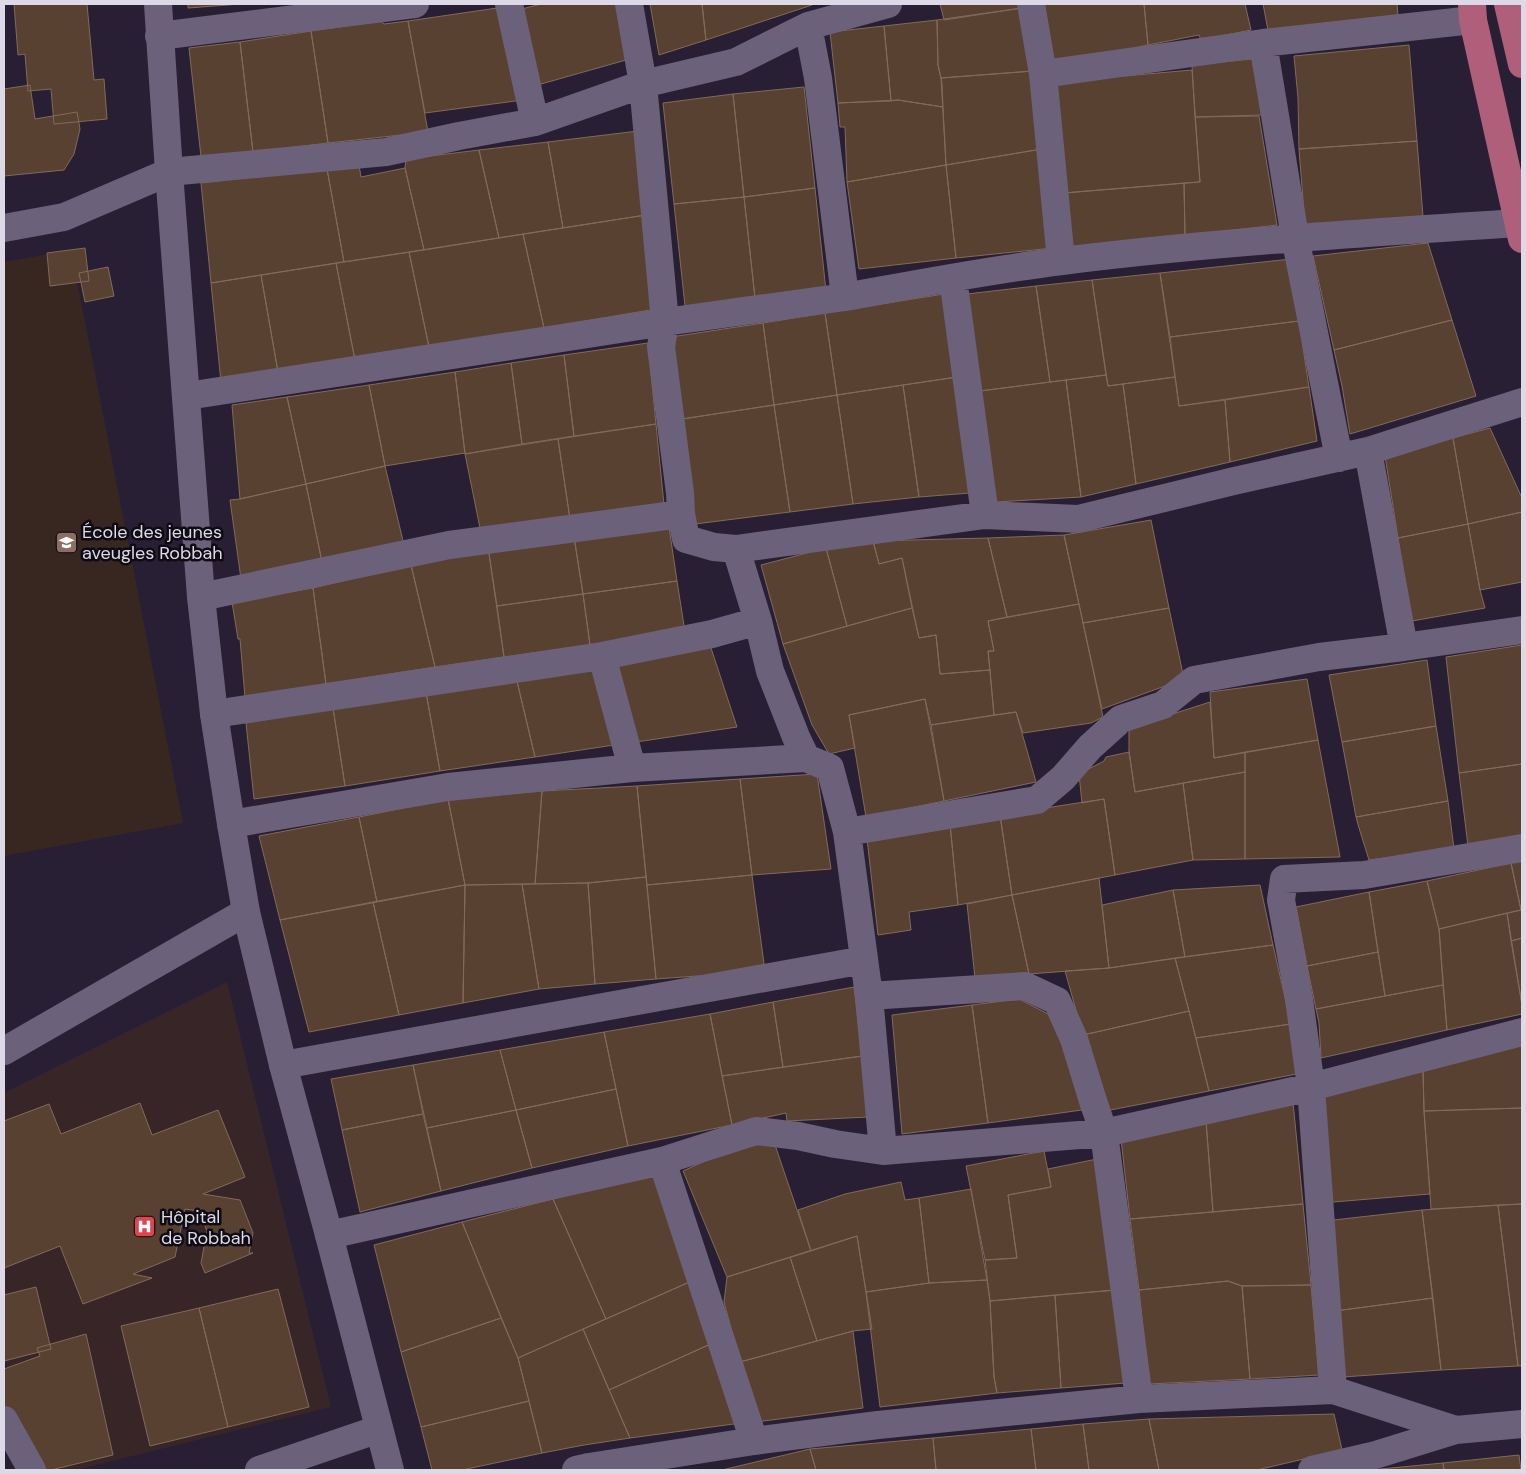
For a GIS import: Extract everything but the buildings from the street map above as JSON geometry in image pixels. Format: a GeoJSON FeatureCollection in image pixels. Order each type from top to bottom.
{"type":"FeatureCollection","features":[{"type":"Feature","properties":{"kind":"main road"},"geometry":{"type":"LineString","coordinates":[[1508,4],[1522,64]]}},
{"type":"Feature","properties":{"kind":"main road"},"geometry":{"type":"LineString","coordinates":[[1472,12],[1520,231]]}},
{"type":"Feature","properties":{"kind":"street"},"geometry":{"type":"LineString","coordinates":[[158,4],[168,172],[202,597],[214,714],[231,824],[246,912],[283,1065],[390,1470]]}},
{"type":"Feature","properties":{"kind":"street"},"geometry":{"type":"LineString","coordinates":[[159,36],[415,4]]}},
{"type":"Feature","properties":{"kind":"street"},"geometry":{"type":"LineString","coordinates":[[509,4],[535,122]]}},
{"type":"Feature","properties":{"kind":"street"},"geometry":{"type":"LineString","coordinates":[[629,4],[644,84],[666,322],[661,347],[680,493],[681,514],[686,539],[714,547],[736,549],[984,515],[1078,518],[1234,480],[1368,451],[1522,402]]}},
{"type":"Feature","properties":{"kind":"street"},"geometry":{"type":"LineString","coordinates":[[4,228],[64,216],[168,172],[386,152],[535,122],[644,84],[736,62],[808,26],[888,4]]}},
{"type":"Feature","properties":{"kind":"street"},"geometry":{"type":"LineString","coordinates":[[1031,4],[1043,74],[1061,261]]}},
{"type":"Feature","properties":{"kind":"street"},"geometry":{"type":"LineString","coordinates":[[1043,74],[1472,12]]}},
{"type":"Feature","properties":{"kind":"street"},"geometry":{"type":"LineString","coordinates":[[808,26],[818,78],[845,298]]}},
{"type":"Feature","properties":{"kind":"street"},"geometry":{"type":"LineString","coordinates":[[1263,43],[1295,237],[1339,458]]}},
{"type":"Feature","properties":{"kind":"street"},"geometry":{"type":"LineString","coordinates":[[187,396],[666,322],[845,298],[1061,261],[1295,237],[1520,231]]}},
{"type":"Feature","properties":{"kind":"street"},"geometry":{"type":"LineString","coordinates":[[953,278],[984,515]]}},
{"type":"Feature","properties":{"kind":"street"},"geometry":{"type":"LineString","coordinates":[[1368,451],[1404,648]]}},
{"type":"Feature","properties":{"kind":"street"},"geometry":{"type":"LineString","coordinates":[[202,597],[449,545],[681,514]]}},
{"type":"Feature","properties":{"kind":"street"},"geometry":{"type":"LineString","coordinates":[[736,549],[758,621],[770,671],[806,758]]}},
{"type":"Feature","properties":{"kind":"street"},"geometry":{"type":"LineString","coordinates":[[214,714],[602,656],[712,634],[758,621]]}},
{"type":"Feature","properties":{"kind":"street"},"geometry":{"type":"LineString","coordinates":[[847,832],[1037,800],[1063,778],[1090,747],[1121,719],[1163,705],[1194,680],[1319,657],[1404,648],[1522,630]]}},
{"type":"Feature","properties":{"kind":"street"},"geometry":{"type":"LineString","coordinates":[[602,656],[632,768]]}},
{"type":"Feature","properties":{"kind":"street"},"geometry":{"type":"LineString","coordinates":[[231,824],[448,787],[632,768],[806,758],[830,768],[847,832],[870,996],[882,1151]]}},
{"type":"Feature","properties":{"kind":"street"},"geometry":{"type":"LineString","coordinates":[[1333,1390],[1311,1086],[1299,999],[1281,900],[1284,878],[1364,875],[1522,848]]}},
{"type":"Feature","properties":{"kind":"street"},"geometry":{"type":"LineString","coordinates":[[4,1051],[246,912]]}},
{"type":"Feature","properties":{"kind":"street"},"geometry":{"type":"LineString","coordinates":[[283,1065],[864,960]]}},
{"type":"Feature","properties":{"kind":"street"},"geometry":{"type":"LineString","coordinates":[[870,996],[1025,986],[1057,1001],[1074,1039],[1104,1133],[1139,1399]]}},
{"type":"Feature","properties":{"kind":"street"},"geometry":{"type":"LineString","coordinates":[[329,1235],[662,1161],[756,1131],[798,1136],[882,1151],[1104,1133],[1311,1086],[1522,1032]]}},
{"type":"Feature","properties":{"kind":"street"},"geometry":{"type":"LineString","coordinates":[[662,1161],[754,1442]]}},
{"type":"Feature","properties":{"kind":"street"},"geometry":{"type":"LineString","coordinates":[[585,1469],[754,1442],[878,1425],[1139,1399],[1333,1390],[1456,1430]]}},
{"type":"Feature","properties":{"kind":"street"},"geometry":{"type":"LineString","coordinates":[[4,1420],[32,1470]]}},
{"type":"Feature","properties":{"kind":"street"},"geometry":{"type":"LineString","coordinates":[[1312,1470],[1372,1456],[1456,1430],[1522,1424]]}},
{"type":"Feature","properties":{"kind":"street"},"geometry":{"type":"LineString","coordinates":[[259,1470],[379,1429]]}},
{"type":"Feature","properties":{"kind":"shaded area","name":"École des jeunes aveugles Robbah"},"geometry":{"type":"Polygon","coordinates":[[[71,250],[183,823],[4,856],[4,262],[71,250]]]}},
{"type":"Feature","properties":{"kind":"shaded area","name":"Hôpital de Robbah"},"geometry":{"type":"Polygon","coordinates":[[[227,982],[331,1407],[76,1470],[62,1470],[4,1361],[4,1093],[227,982]]]}},
{"type":"Feature","properties":{"kind":"place","name":"École des jeunes aveugles Robbah"},"geometry":{"type":"Point","coordinates":[66,542]}},
{"type":"Feature","properties":{"kind":"place","name":"Hôpital de Robbah"},"geometry":{"type":"Point","coordinates":[145,1227]}}]}
